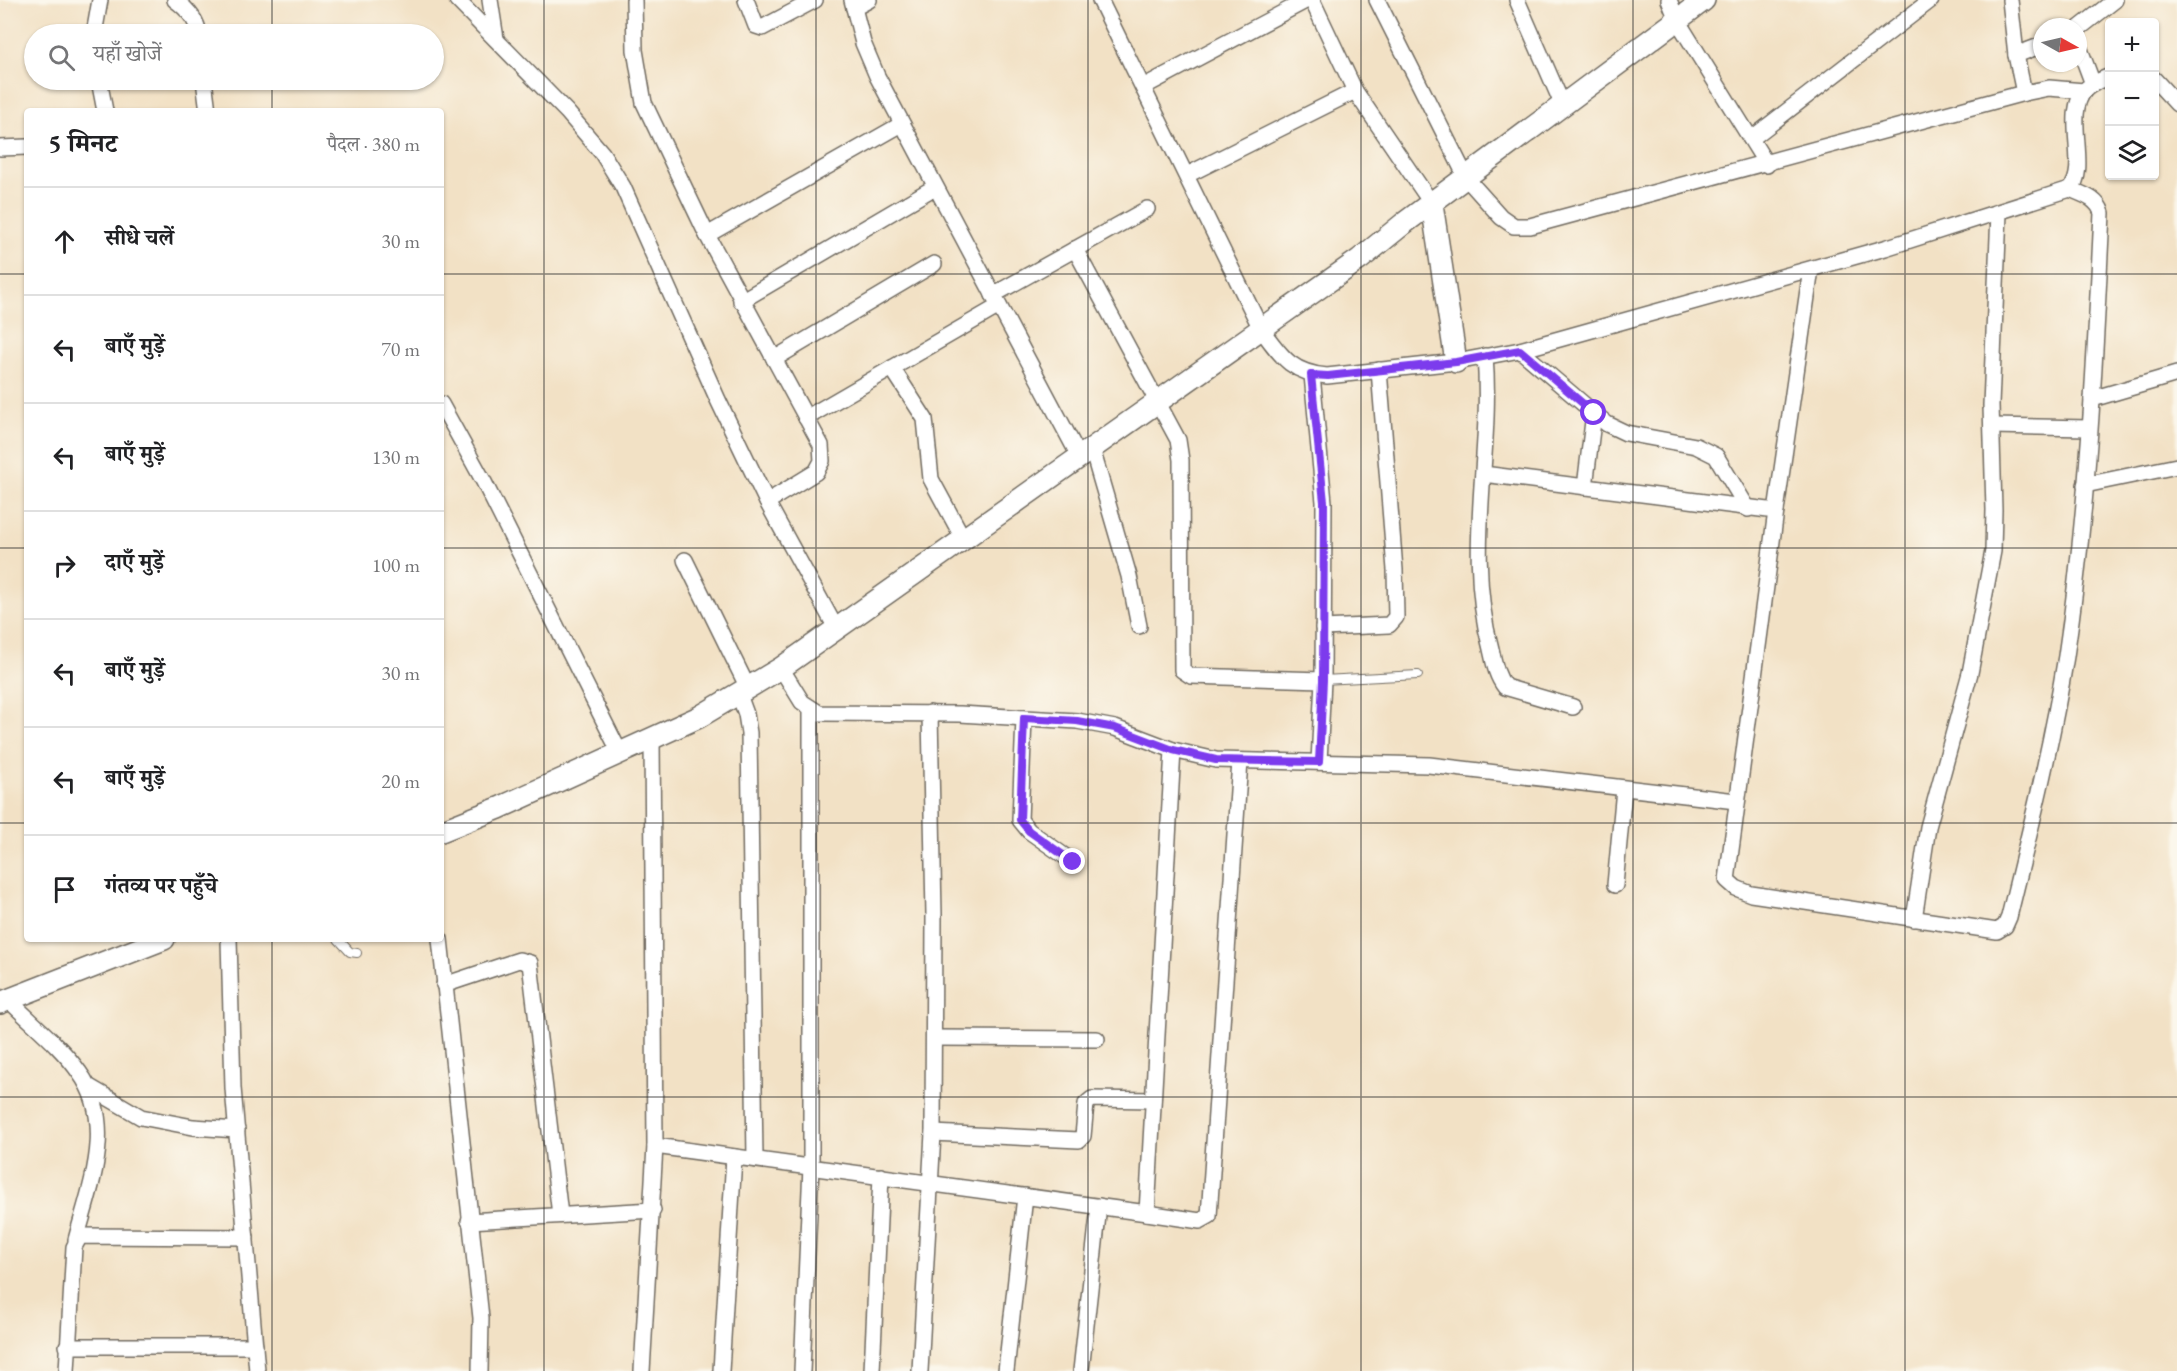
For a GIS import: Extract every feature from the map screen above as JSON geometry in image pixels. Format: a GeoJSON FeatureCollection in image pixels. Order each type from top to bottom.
{"type":"FeatureCollection","features":[{"type":"Feature","properties":{"kind":"main road"},"geometry":{"type":"LineString","coordinates":[[444,830],[499,808],[699,717],[781,668],[1360,260],[1404,224],[1704,0]]}},
{"type":"Feature","properties":{"kind":"main road"},"geometry":{"type":"LineString","coordinates":[[1432,204],[1456,362]]}},
{"type":"Feature","properties":{"kind":"main road"},"geometry":{"type":"LineString","coordinates":[[4,1001],[156,942]]}},
{"type":"Feature","properties":{"kind":"street"},"geometry":{"type":"LineString","coordinates":[[96,24],[100,0]]}},
{"type":"Feature","properties":{"kind":"street"},"geometry":{"type":"LineString","coordinates":[[175,0],[186,8],[196,24]]}},
{"type":"Feature","properties":{"kind":"street"},"geometry":{"type":"LineString","coordinates":[[457,0],[567,112],[602,153],[623,187],[718,400],[767,502],[837,630]]}},
{"type":"Feature","properties":{"kind":"street"},"geometry":{"type":"LineString","coordinates":[[490,0],[496,39]]}},
{"type":"Feature","properties":{"kind":"street"},"geometry":{"type":"LineString","coordinates":[[634,0],[636,60],[644,103],[741,301],[821,445],[822,461],[816,472],[767,502]]}},
{"type":"Feature","properties":{"kind":"street"},"geometry":{"type":"LineString","coordinates":[[746,0],[756,26],[762,28],[815,0]]}},
{"type":"Feature","properties":{"kind":"street"},"geometry":{"type":"LineString","coordinates":[[869,0],[853,4],[867,54],[996,301],[1086,453],[1129,576],[1139,626]]}},
{"type":"Feature","properties":{"kind":"street"},"geometry":{"type":"LineString","coordinates":[[1100,0],[1261,329],[1286,362],[1311,375],[1456,362],[1520,350],[1811,269],[1999,213],[2070,189],[2075,184],[2076,178],[2077,106],[2089,87],[2085,72]]}},
{"type":"Feature","properties":{"kind":"street"},"geometry":{"type":"LineString","coordinates":[[1143,87],[1307,0]]}},
{"type":"Feature","properties":{"kind":"street"},"geometry":{"type":"LineString","coordinates":[[1312,0],[1355,91],[1432,204]]}},
{"type":"Feature","properties":{"kind":"street"},"geometry":{"type":"LineString","coordinates":[[1377,0],[1467,179],[1502,217],[1514,226],[1530,226],[1767,165],[2024,93],[2049,88],[2089,87],[2105,78]]}},
{"type":"Feature","properties":{"kind":"street"},"geometry":{"type":"LineString","coordinates":[[1516,0],[1563,106]]}},
{"type":"Feature","properties":{"kind":"street"},"geometry":{"type":"LineString","coordinates":[[1669,0],[1677,20],[1767,165]]}},
{"type":"Feature","properties":{"kind":"street"},"geometry":{"type":"LineString","coordinates":[[1751,139],[1931,0]]}},
{"type":"Feature","properties":{"kind":"street"},"geometry":{"type":"LineString","coordinates":[[2010,0],[2016,55],[2024,93]]}},
{"type":"Feature","properties":{"kind":"street"},"geometry":{"type":"LineString","coordinates":[[2087,22],[2115,0]]}},
{"type":"Feature","properties":{"kind":"street"},"geometry":{"type":"LineString","coordinates":[[2016,55],[2033,48]]}},
{"type":"Feature","properties":{"kind":"street"},"geometry":{"type":"LineString","coordinates":[[2159,84],[2177,104]]}},
{"type":"Feature","properties":{"kind":"street"},"geometry":{"type":"LineString","coordinates":[[101,90],[104,108]]}},
{"type":"Feature","properties":{"kind":"street"},"geometry":{"type":"LineString","coordinates":[[205,90],[208,108]]}},
{"type":"Feature","properties":{"kind":"street"},"geometry":{"type":"LineString","coordinates":[[1187,175],[1355,91]]}},
{"type":"Feature","properties":{"kind":"street"},"geometry":{"type":"LineString","coordinates":[[707,235],[902,124]]}},
{"type":"Feature","properties":{"kind":"street"},"geometry":{"type":"LineString","coordinates":[[0,148],[24,147]]}},
{"type":"Feature","properties":{"kind":"street"},"geometry":{"type":"LineString","coordinates":[[741,301],[935,187]]}},
{"type":"Feature","properties":{"kind":"street"},"geometry":{"type":"LineString","coordinates":[[1811,269],[1736,801],[1727,880],[1736,888],[1751,894],[1997,931],[2005,926],[2009,917],[2052,729],[2066,656],[2085,484],[2102,213],[2099,205],[2093,200],[2070,189]]}},
{"type":"Feature","properties":{"kind":"street"},"geometry":{"type":"LineString","coordinates":[[806,418],[892,368],[1075,249],[1147,209]]}},
{"type":"Feature","properties":{"kind":"street"},"geometry":{"type":"LineString","coordinates":[[1914,919],[1928,826],[1970,673],[1985,603],[1993,550],[1992,426],[1999,213]]}},
{"type":"Feature","properties":{"kind":"street"},"geometry":{"type":"LineString","coordinates":[[1075,249],[1178,440],[1181,460],[1182,670],[1191,676],[1323,680]]}},
{"type":"Feature","properties":{"kind":"street"},"geometry":{"type":"LineString","coordinates":[[774,359],[934,264]]}},
{"type":"Feature","properties":{"kind":"street"},"geometry":{"type":"LineString","coordinates":[[1520,350],[1607,424],[1626,433],[1707,450],[1716,456],[1726,469],[1748,509]]}},
{"type":"Feature","properties":{"kind":"street"},"geometry":{"type":"LineString","coordinates":[[1485,356],[1488,398],[1478,532],[1479,578],[1487,637],[1499,680],[1511,691],[1573,707]]}},
{"type":"Feature","properties":{"kind":"street"},"geometry":{"type":"LineString","coordinates":[[892,368],[925,419],[931,479],[964,540]]}},
{"type":"Feature","properties":{"kind":"street"},"geometry":{"type":"LineString","coordinates":[[1323,628],[1389,625],[1396,617],[1395,570],[1379,370]]}},
{"type":"Feature","properties":{"kind":"street"},"geometry":{"type":"LineString","coordinates":[[2092,399],[2177,374]]}},
{"type":"Feature","properties":{"kind":"street"},"geometry":{"type":"LineString","coordinates":[[1311,375],[1324,502],[1323,680],[1319,762]]}},
{"type":"Feature","properties":{"kind":"street"},"geometry":{"type":"LineString","coordinates":[[444,409],[500,512],[620,753]]}},
{"type":"Feature","properties":{"kind":"street"},"geometry":{"type":"LineString","coordinates":[[1585,488],[1594,413]]}},
{"type":"Feature","properties":{"kind":"street"},"geometry":{"type":"LineString","coordinates":[[1992,426],[2090,428]]}},
{"type":"Feature","properties":{"kind":"street"},"geometry":{"type":"LineString","coordinates":[[2085,484],[2177,466]]}},
{"type":"Feature","properties":{"kind":"street"},"geometry":{"type":"LineString","coordinates":[[1483,474],[1776,512]]}},
{"type":"Feature","properties":{"kind":"street"},"geometry":{"type":"LineString","coordinates":[[685,560],[743,689],[746,714],[755,1159]]}},
{"type":"Feature","properties":{"kind":"street"},"geometry":{"type":"LineString","coordinates":[[781,668],[802,702],[811,710],[819,713],[930,713],[1077,721],[1115,728],[1173,750],[1216,760],[1429,765],[1736,801]]}},
{"type":"Feature","properties":{"kind":"street"},"geometry":{"type":"LineString","coordinates":[[802,1371],[811,1167],[811,710]]}},
{"type":"Feature","properties":{"kind":"street"},"geometry":{"type":"LineString","coordinates":[[920,1371],[933,1133],[934,915],[930,713]]}},
{"type":"Feature","properties":{"kind":"street"},"geometry":{"type":"LineString","coordinates":[[1024,718],[1020,820],[1029,831],[1073,862]]}},
{"type":"Feature","properties":{"kind":"street"},"geometry":{"type":"LineString","coordinates":[[642,1371],[655,1146],[652,738]]}},
{"type":"Feature","properties":{"kind":"street"},"geometry":{"type":"LineString","coordinates":[[1147,1213],[1173,750]]}},
{"type":"Feature","properties":{"kind":"street"},"geometry":{"type":"LineString","coordinates":[[655,1146],[1200,1221],[1209,1216],[1240,761]]}},
{"type":"Feature","properties":{"kind":"street"},"geometry":{"type":"LineString","coordinates":[[1615,885],[1624,789]]}},
{"type":"Feature","properties":{"kind":"street"},"geometry":{"type":"LineString","coordinates":[[229,942],[230,1024],[256,1371]]}},
{"type":"Feature","properties":{"kind":"street"},"geometry":{"type":"LineString","coordinates":[[440,942],[481,1318],[480,1371]]}},
{"type":"Feature","properties":{"kind":"street"},"geometry":{"type":"LineString","coordinates":[[444,985],[519,960],[530,963],[560,1215]]}},
{"type":"Feature","properties":{"kind":"street"},"geometry":{"type":"LineString","coordinates":[[4,1001],[78,1070],[88,1086],[97,1113],[99,1143],[94,1174],[76,1240],[67,1371]]}},
{"type":"Feature","properties":{"kind":"street"},"geometry":{"type":"LineString","coordinates":[[934,1038],[1097,1039]]}},
{"type":"Feature","properties":{"kind":"street"},"geometry":{"type":"LineString","coordinates":[[88,1086],[141,1117],[175,1125],[237,1130]]}},
{"type":"Feature","properties":{"kind":"street"},"geometry":{"type":"LineString","coordinates":[[933,1133],[1079,1140],[1083,1136],[1086,1104],[1092,1099],[1153,1100]]}},
{"type":"Feature","properties":{"kind":"street"},"geometry":{"type":"LineString","coordinates":[[721,1371],[734,1157]]}},
{"type":"Feature","properties":{"kind":"street"},"geometry":{"type":"LineString","coordinates":[[872,1371],[881,1176]]}},
{"type":"Feature","properties":{"kind":"street"},"geometry":{"type":"LineString","coordinates":[[1006,1371],[1025,1196]]}},
{"type":"Feature","properties":{"kind":"street"},"geometry":{"type":"LineString","coordinates":[[1081,1371],[1099,1206]]}},
{"type":"Feature","properties":{"kind":"street"},"geometry":{"type":"LineString","coordinates":[[469,1221],[652,1210]]}},
{"type":"Feature","properties":{"kind":"street"},"geometry":{"type":"LineString","coordinates":[[76,1240],[80,1236],[246,1236]]}},
{"type":"Feature","properties":{"kind":"street"},"geometry":{"type":"LineString","coordinates":[[67,1346],[255,1346]]}},
{"type":"Feature","properties":{"kind":"lane"},"geometry":{"type":"LineString","coordinates":[[1323,680],[1418,675]]}},
{"type":"Feature","properties":{"kind":"lane"},"geometry":{"type":"LineString","coordinates":[[341,942],[350,952],[357,952]]}},
{"type":"Feature","properties":{"kind":"route"},"geometry":{"type":"LineString","coordinates":[[1073,862],[1029,831],[1020,820],[1024,718],[1077,721],[1115,728],[1173,750],[1216,760],[1319,762],[1323,680],[1324,502],[1311,375],[1328,376],[1456,362],[1520,350],[1594,413]]}}]}
